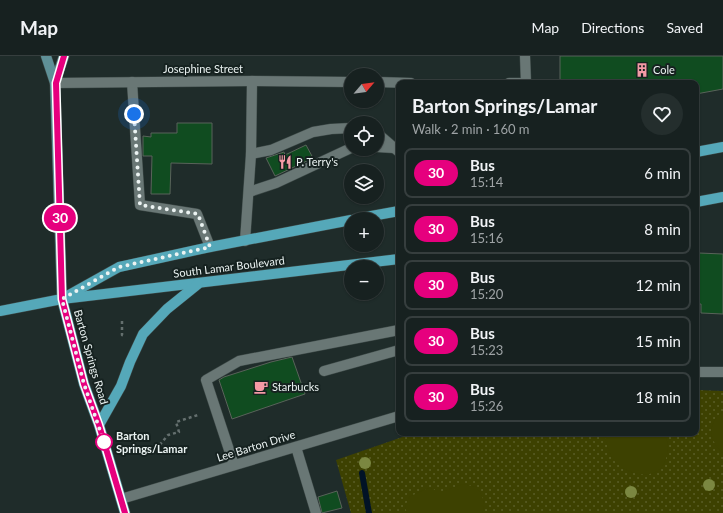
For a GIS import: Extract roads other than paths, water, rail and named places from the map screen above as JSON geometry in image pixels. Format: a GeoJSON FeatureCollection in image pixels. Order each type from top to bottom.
{"type":"FeatureCollection","features":[{"type":"Feature","properties":{"kind":"main road","name":"Barton Springs Road"},"geometry":{"type":"LineString","coordinates":[[46,56],[56,83]]}},
{"type":"Feature","properties":{"kind":"main road","name":"Barton Springs Road"},"geometry":{"type":"LineString","coordinates":[[64,56],[56,83],[62,299],[84,384],[99,425],[125,513]]}},
{"type":"Feature","properties":{"kind":"main road"},"geometry":{"type":"LineString","coordinates":[[699,151],[723,147]]}},
{"type":"Feature","properties":{"kind":"main road"},"geometry":{"type":"LineString","coordinates":[[699,201],[723,197]]}},
{"type":"Feature","properties":{"kind":"main road"},"geometry":{"type":"LineString","coordinates":[[384,214],[396,212]]}},
{"type":"Feature","properties":{"kind":"main road","name":"South Lamar Boulevard"},"geometry":{"type":"LineString","coordinates":[[62,299],[119,267],[210,247],[344,221]]}},
{"type":"Feature","properties":{"kind":"main road","name":"South Lamar Boulevard"},"geometry":{"type":"LineString","coordinates":[[0,311],[62,299],[396,259]]}},
{"type":"Feature","properties":{"kind":"main road"},"geometry":{"type":"LineString","coordinates":[[99,425],[121,386],[143,334],[167,309],[199,283]]}},
{"type":"Feature","properties":{"kind":"street"},"geometry":{"type":"LineString","coordinates":[[525,56],[526,80]]}},
{"type":"Feature","properties":{"kind":"street","name":"Josephine Street"},"geometry":{"type":"LineString","coordinates":[[56,83],[252,81],[344,82]]}},
{"type":"Feature","properties":{"kind":"street"},"geometry":{"type":"LineString","coordinates":[[245,241],[251,154],[252,81]]}},
{"type":"Feature","properties":{"kind":"street"},"geometry":{"type":"LineString","coordinates":[[132,82],[140,205],[198,214],[210,247]]}},
{"type":"Feature","properties":{"kind":"street"},"geometry":{"type":"LineString","coordinates":[[384,82],[396,83]]}},
{"type":"Feature","properties":{"kind":"street"},"geometry":{"type":"LineString","coordinates":[[251,154],[271,150],[313,132],[344,129]]}},
{"type":"Feature","properties":{"kind":"street"},"geometry":{"type":"LineString","coordinates":[[384,139],[396,150]]}},
{"type":"Feature","properties":{"kind":"street"},"geometry":{"type":"LineString","coordinates":[[384,148],[396,150]]}},
{"type":"Feature","properties":{"kind":"street"},"geometry":{"type":"LineString","coordinates":[[249,192],[276,183],[344,151]]}},
{"type":"Feature","properties":{"kind":"street"},"geometry":{"type":"LineString","coordinates":[[234,465],[206,380],[238,361],[396,331]]}},
{"type":"Feature","properties":{"kind":"street"},"geometry":{"type":"LineString","coordinates":[[324,371],[396,351]]}},
{"type":"Feature","properties":{"kind":"street"},"geometry":{"type":"LineString","coordinates":[[699,372],[723,372]]}},
{"type":"Feature","properties":{"kind":"street","name":"Lee Barton Drive"},"geometry":{"type":"LineString","coordinates":[[121,499],[396,417]]}},
{"type":"Feature","properties":{"kind":"street"},"geometry":{"type":"LineString","coordinates":[[296,447],[316,513]]}},
{"type":"Feature","properties":{"kind":"waterway"},"geometry":{"type":"LineString","coordinates":[[362,473],[369,513]]}},
{"type":"Feature","properties":{"kind":"place","name":"Cole"},"geometry":{"type":"Point","coordinates":[642,70]}},
{"type":"Feature","properties":{"kind":"place","name":"P. Terry's"},"geometry":{"type":"Point","coordinates":[285,162]}},
{"type":"Feature","properties":{"kind":"place","name":"Starbucks"},"geometry":{"type":"Point","coordinates":[261,387]}},
{"type":"Feature","properties":{"kind":"place","name":"Barton Springs/Lamar"},"geometry":{"type":"Point","coordinates":[104,442]}}]}
